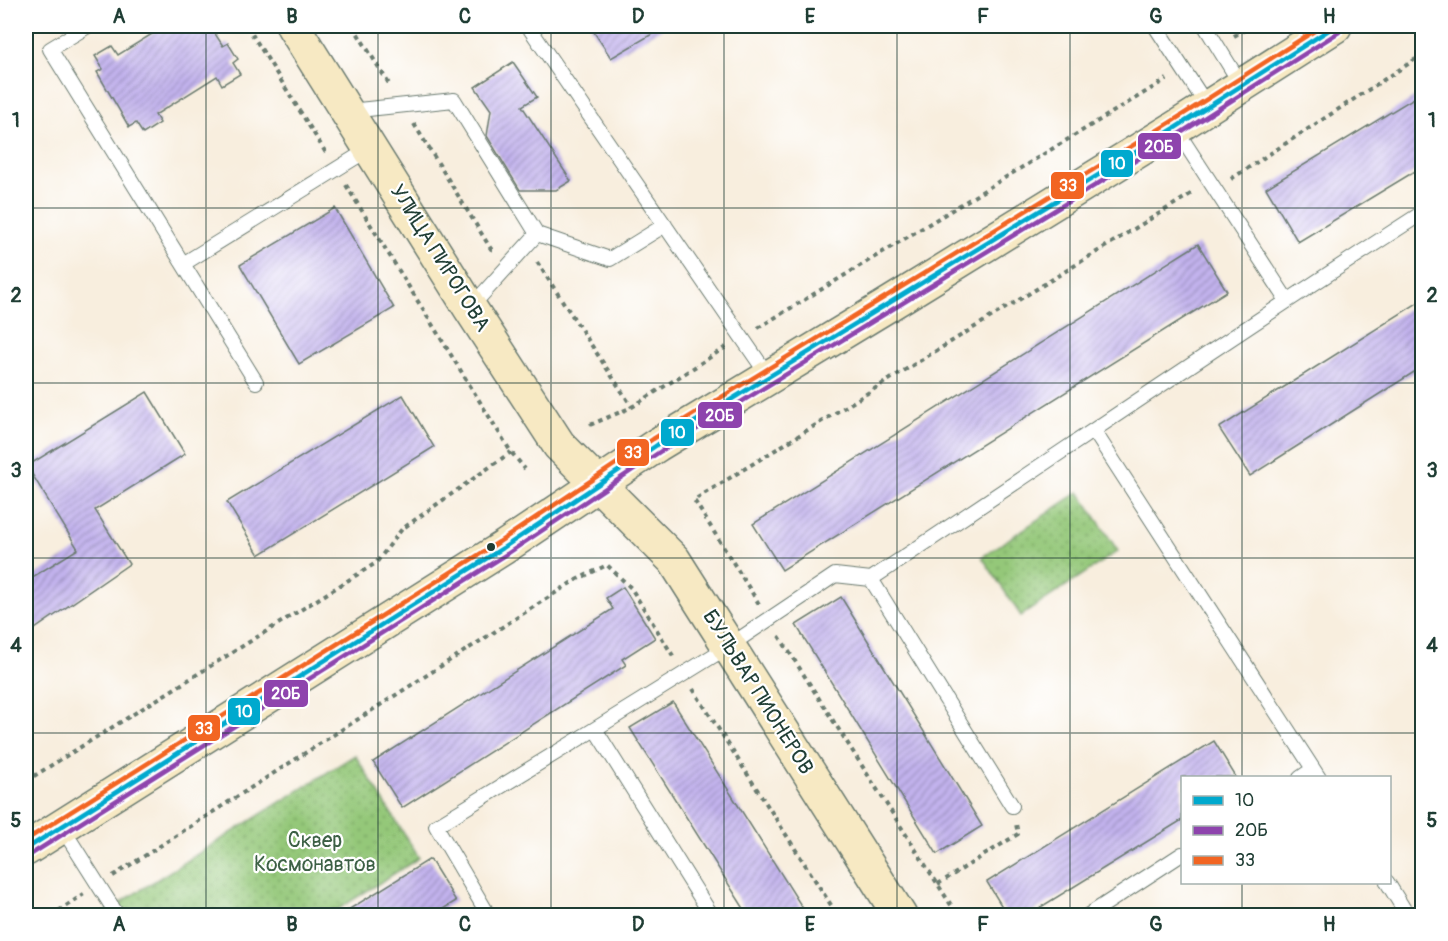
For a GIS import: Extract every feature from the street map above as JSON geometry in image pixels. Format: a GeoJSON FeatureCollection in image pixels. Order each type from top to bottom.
{"type":"FeatureCollection","features":[{"type":"Feature","properties":{"kind":"main road","name":"УЛИЦА ПИРОГОВА"},"geometry":{"type":"LineString","coordinates":[[293,26],[349,111],[470,308],[559,446],[598,483]]}},
{"type":"Feature","properties":{"kind":"main road"},"geometry":{"type":"LineString","coordinates":[[26,847],[493,554],[598,483],[1175,128],[1335,26]]}},
{"type":"Feature","properties":{"kind":"main road","name":"БУЛЬВАР ПИОНЕРОВ"},"geometry":{"type":"LineString","coordinates":[[598,483],[674,560],[900,915]]}},
{"type":"Feature","properties":{"kind":"lane"},"geometry":{"type":"LineString","coordinates":[[88,26],[50,49],[256,382]]}},
{"type":"Feature","properties":{"kind":"lane"},"geometry":{"type":"LineString","coordinates":[[528,26],[769,377]]}},
{"type":"Feature","properties":{"kind":"lane"},"geometry":{"type":"LineString","coordinates":[[1155,26],[1208,107]]}},
{"type":"Feature","properties":{"kind":"lane"},"geometry":{"type":"LineString","coordinates":[[1205,26],[1242,86]]}},
{"type":"Feature","properties":{"kind":"lane"},"geometry":{"type":"LineString","coordinates":[[349,111],[454,100],[537,234],[610,259],[665,225]]}},
{"type":"Feature","properties":{"kind":"lane"},"geometry":{"type":"LineString","coordinates":[[1175,128],[1287,300]]}},
{"type":"Feature","properties":{"kind":"lane"},"geometry":{"type":"LineString","coordinates":[[183,264],[371,147]]}},
{"type":"Feature","properties":{"kind":"lane"},"geometry":{"type":"LineString","coordinates":[[489,915],[436,826],[729,646],[835,575],[871,579],[1287,300],[1422,213]]}},
{"type":"Feature","properties":{"kind":"lane"},"geometry":{"type":"LineString","coordinates":[[470,308],[537,234]]}},
{"type":"Feature","properties":{"kind":"lane"},"geometry":{"type":"LineString","coordinates":[[1094,431],[1316,773]]}},
{"type":"Feature","properties":{"kind":"lane"},"geometry":{"type":"LineString","coordinates":[[871,579],[1012,806]]}},
{"type":"Feature","properties":{"kind":"lane"},"geometry":{"type":"LineString","coordinates":[[596,729],[712,915]]}},
{"type":"Feature","properties":{"kind":"lane"},"geometry":{"type":"LineString","coordinates":[[61,826],[118,915]]}},
{"type":"Feature","properties":{"kind":"lane"},"geometry":{"type":"LineString","coordinates":[[1087,915],[1181,855]]}},
{"type":"Feature","properties":{"kind":"lane"},"geometry":{"type":"LineString","coordinates":[[1388,884],[1408,915]]}},
{"type":"Feature","properties":{"kind":"path"},"geometry":{"type":"LineString","coordinates":[[247,26],[511,452],[525,469]]}},
{"type":"Feature","properties":{"kind":"path"},"geometry":{"type":"LineString","coordinates":[[353,26],[491,249],[536,261],[632,407]]}},
{"type":"Feature","properties":{"kind":"path"},"geometry":{"type":"LineString","coordinates":[[958,915],[694,500],[1210,182],[1230,179],[1422,55]]}},
{"type":"Feature","properties":{"kind":"path"},"geometry":{"type":"LineString","coordinates":[[590,425],[632,407],[742,337],[1183,69]]}},
{"type":"Feature","properties":{"kind":"path"},"geometry":{"type":"LineString","coordinates":[[26,782],[376,563],[402,529],[511,452]]}},
{"type":"Feature","properties":{"kind":"path"},"geometry":{"type":"LineString","coordinates":[[51,915],[574,581],[608,565],[631,588],[838,915]]}},
{"type":"Feature","properties":{"kind":"path"},"geometry":{"type":"LineString","coordinates":[[938,884],[1018,834],[1012,806]]}},
{"type":"Feature","properties":{"kind":"green space"},"geometry":{"type":"Polygon","coordinates":[[[1079,492],[1118,551],[1021,616],[982,557],[1079,492]]]}},
{"type":"Feature","properties":{"kind":"green space","name":"Сквер Космонавтов"},"geometry":{"type":"Polygon","coordinates":[[[355,755],[419,858],[329,915],[99,916],[355,755]]]}},
{"type":"Feature","properties":{"kind":"building"},"geometry":{"type":"Polygon","coordinates":[[[165,26],[210,26],[223,46],[228,43],[238,59],[233,63],[240,74],[222,85],[217,76],[155,115],[160,123],[143,134],[136,123],[129,127],[97,72],[103,69],[95,56],[112,46],[118,55],[165,26]]]}},
{"type":"Feature","properties":{"kind":"building"},"geometry":{"type":"Polygon","coordinates":[[[590,26],[666,26],[611,58],[590,26]]]}},
{"type":"Feature","properties":{"kind":"building"},"geometry":{"type":"Polygon","coordinates":[[[513,62],[537,97],[522,106],[571,181],[556,190],[520,190],[487,136],[491,110],[475,87],[513,62]]]}},
{"type":"Feature","properties":{"kind":"building"},"geometry":{"type":"Polygon","coordinates":[[[1422,93],[1422,167],[1298,242],[1266,188],[1422,93]]]}},
{"type":"Feature","properties":{"kind":"building"},"geometry":{"type":"Polygon","coordinates":[[[335,208],[394,308],[299,364],[240,265],[335,208]]]}},
{"type":"Feature","properties":{"kind":"building"},"geometry":{"type":"Polygon","coordinates":[[[1198,244],[1227,291],[782,570],[753,524],[1198,244]]]}},
{"type":"Feature","properties":{"kind":"building"},"geometry":{"type":"Polygon","coordinates":[[[1422,300],[1422,367],[1250,476],[1219,428],[1422,300]]]}},
{"type":"Feature","properties":{"kind":"building"},"geometry":{"type":"Polygon","coordinates":[[[147,392],[185,454],[95,510],[129,564],[26,635],[26,581],[78,549],[27,466],[147,392]]]}},
{"type":"Feature","properties":{"kind":"building"},"geometry":{"type":"Polygon","coordinates":[[[403,395],[434,447],[259,555],[227,502],[403,395]]]}},
{"type":"Feature","properties":{"kind":"building"},"geometry":{"type":"Polygon","coordinates":[[[623,587],[655,638],[622,659],[626,665],[402,808],[373,762],[613,609],[606,598],[623,587]]]}},
{"type":"Feature","properties":{"kind":"building"},"geometry":{"type":"Polygon","coordinates":[[[841,597],[982,826],[937,854],[796,625],[841,597]]]}},
{"type":"Feature","properties":{"kind":"building"},"geometry":{"type":"Polygon","coordinates":[[[673,702],[807,915],[748,915],[630,728],[673,702]]]}},
{"type":"Feature","properties":{"kind":"building"},"geometry":{"type":"Polygon","coordinates":[[[1214,741],[1235,776],[1181,776],[1181,821],[1028,915],[1007,915],[987,882],[1214,741]]]}},
{"type":"Feature","properties":{"kind":"building"},"geometry":{"type":"Polygon","coordinates":[[[430,859],[456,901],[433,915],[340,915],[430,859]]]}},
{"type":"Feature","properties":{"kind":"transit line","name":"33"},"geometry":{"type":"LineString","coordinates":[[26,840],[499,542],[653,439],[1171,122],[1322,26]]}},
{"type":"Feature","properties":{"kind":"transit line","name":"10"},"geometry":{"type":"LineString","coordinates":[[26,849],[503,548],[657,445],[1175,128],[1335,26]]}},
{"type":"Feature","properties":{"kind":"transit line","name":"20Б"},"geometry":{"type":"LineString","coordinates":[[30,855],[507,554],[661,451],[1179,134],[1339,32]]}}]}
